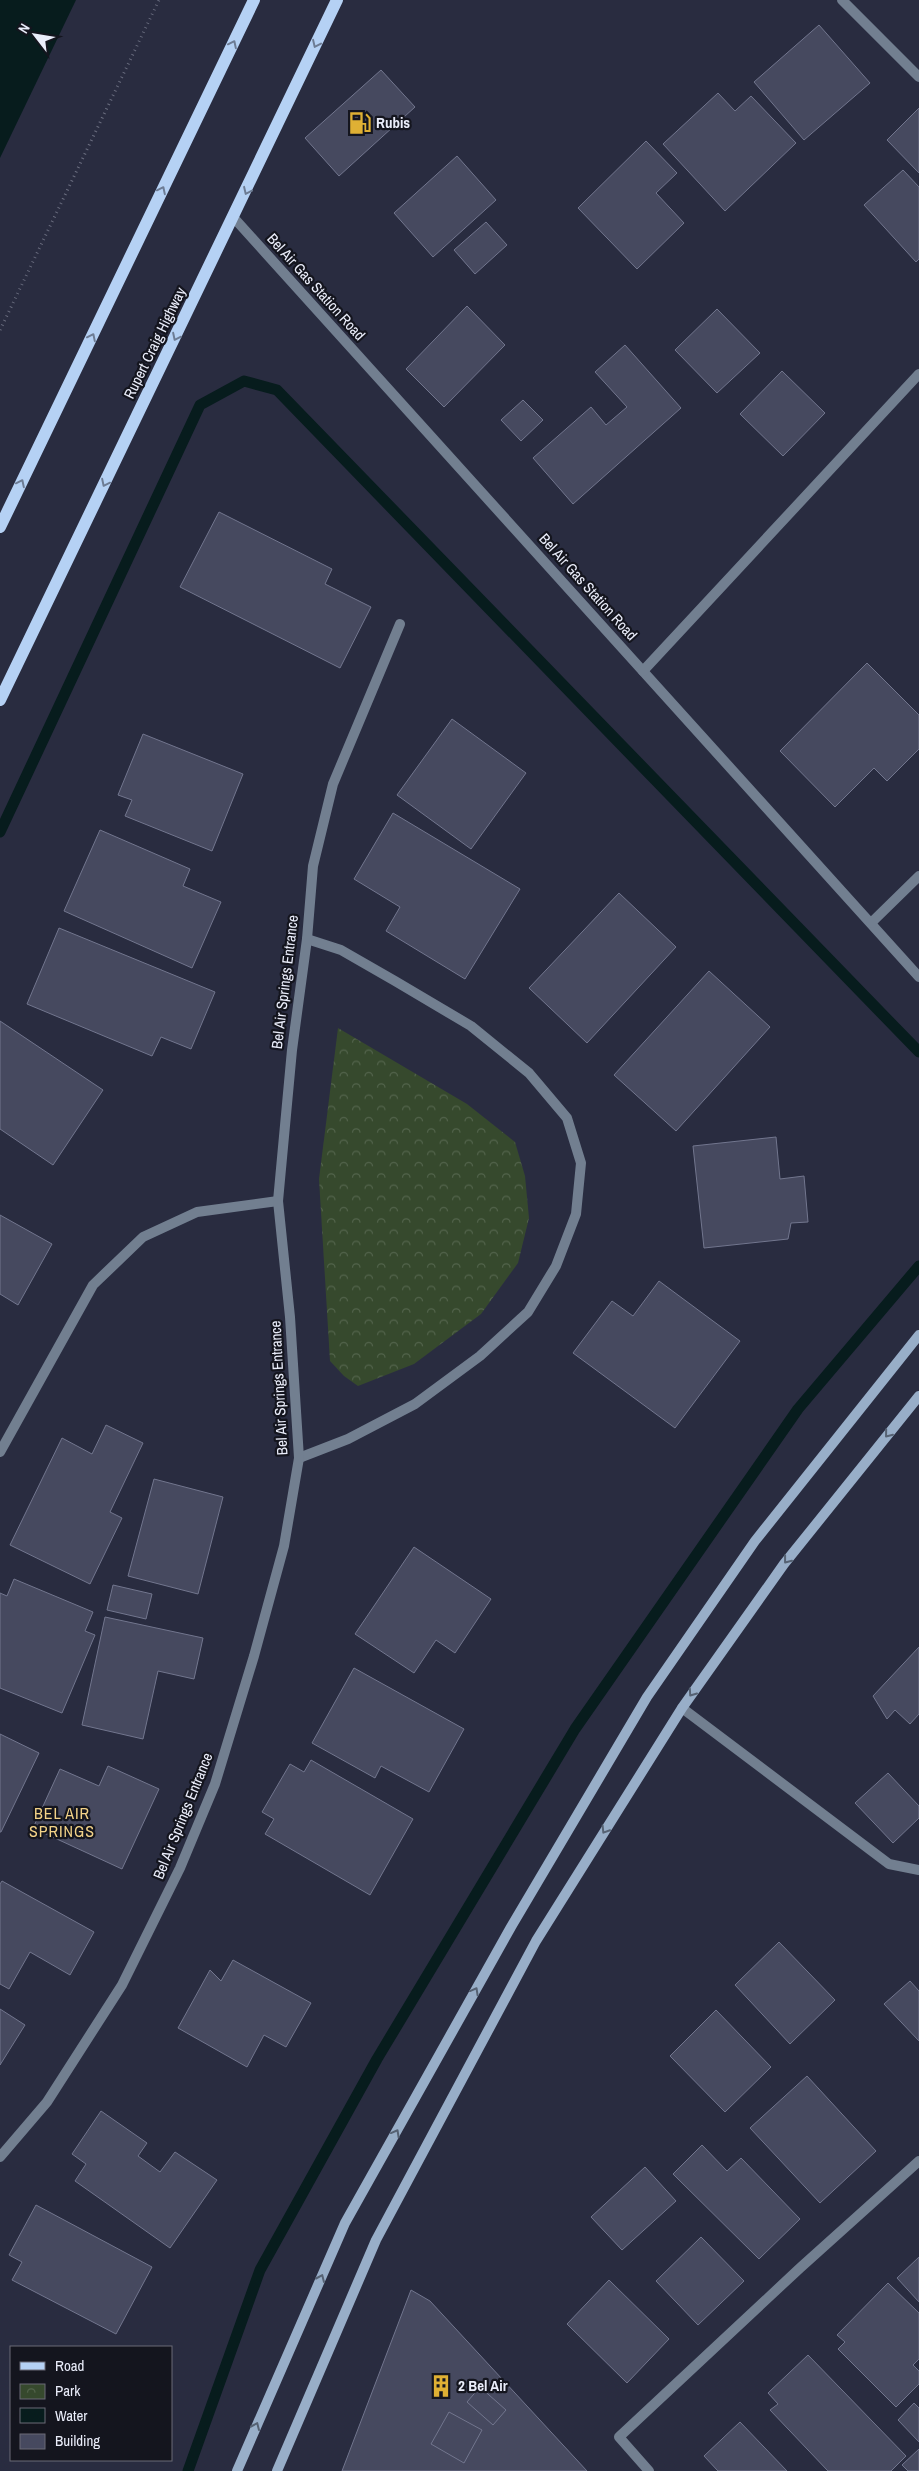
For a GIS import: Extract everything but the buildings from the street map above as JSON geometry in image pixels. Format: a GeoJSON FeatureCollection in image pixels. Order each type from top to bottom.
{"type":"FeatureCollection","features":[{"type":"Feature","properties":{"kind":"main road"},"geometry":{"type":"LineString","coordinates":[[0,527],[254,0]]}},
{"type":"Feature","properties":{"kind":"main road","name":"Rupert Craig Highway"},"geometry":{"type":"LineString","coordinates":[[0,700],[234,218],[337,0]]}},
{"type":"Feature","properties":{"kind":"main road"},"geometry":{"type":"LineString","coordinates":[[237,2471],[345,2224],[511,1927],[647,1696],[755,1541],[919,1335]]}},
{"type":"Feature","properties":{"kind":"main road"},"geometry":{"type":"LineString","coordinates":[[277,2471],[376,2240],[536,1941],[682,1708],[784,1564],[919,1396]]}},
{"type":"Feature","properties":{"kind":"street"},"geometry":{"type":"LineString","coordinates":[[842,0],[919,77]]}},
{"type":"Feature","properties":{"kind":"street","name":"Bel Air Gas Station Road"},"geometry":{"type":"LineString","coordinates":[[234,218],[919,977]]}},
{"type":"Feature","properties":{"kind":"street"},"geometry":{"type":"LineString","coordinates":[[643,670],[919,374]]}},
{"type":"Feature","properties":{"kind":"street","name":"Bel Air Springs Entrance"},"geometry":{"type":"LineString","coordinates":[[0,2157],[47,2102],[122,1985],[180,1868],[215,1784],[254,1656],[284,1546],[299,1458],[290,1317],[278,1201],[292,1050],[307,940],[313,866],[334,784],[400,624]]}},
{"type":"Feature","properties":{"kind":"street"},"geometry":{"type":"LineString","coordinates":[[871,923],[919,876]]}},
{"type":"Feature","properties":{"kind":"street"},"geometry":{"type":"LineString","coordinates":[[299,1458],[348,1439],[415,1404],[480,1356],[528,1312],[556,1266],[576,1214],[581,1163],[567,1118],[529,1073],[470,1026],[395,981],[341,950],[307,940]]}},
{"type":"Feature","properties":{"kind":"street"},"geometry":{"type":"LineString","coordinates":[[0,1452],[93,1285],[143,1238],[197,1212],[278,1201]]}},
{"type":"Feature","properties":{"kind":"street"},"geometry":{"type":"LineString","coordinates":[[682,1708],[889,1864],[919,1870]]}},
{"type":"Feature","properties":{"kind":"street"},"geometry":{"type":"LineString","coordinates":[[649,2471],[619,2437],[800,2268],[919,2162]]}},
{"type":"Feature","properties":{"kind":"path"},"geometry":{"type":"LineString","coordinates":[[0,330],[159,0]]}},
{"type":"Feature","properties":{"kind":"green space"},"geometry":{"type":"Polygon","coordinates":[[[338,1028],[467,1104],[515,1142],[525,1176],[529,1218],[518,1263],[481,1314],[414,1364],[358,1386],[344,1376],[330,1361],[319,1179],[338,1028]]]}},
{"type":"Feature","properties":{"kind":"water"},"geometry":{"type":"Polygon","coordinates":[[[0,0],[76,0],[0,158],[0,0]]]}},
{"type":"Feature","properties":{"kind":"waterway"},"geometry":{"type":"LineString","coordinates":[[0,832],[200,405],[244,381],[277,390],[919,1052]]}},
{"type":"Feature","properties":{"kind":"waterway"},"geometry":{"type":"LineString","coordinates":[[188,2471],[260,2270],[377,2059],[575,1729],[798,1409],[919,1266]]}},
{"type":"Feature","properties":{"kind":"place","name":"Rubis"},"geometry":{"type":"Point","coordinates":[360,123]}},
{"type":"Feature","properties":{"kind":"place","name":"2 Bel Air"},"geometry":{"type":"Point","coordinates":[441,2386]}},
{"type":"Feature","properties":{"kind":"district","name":"BEL AIR SPRINGS"},"geometry":{"type":"Point","coordinates":[62,1822]}}]}
